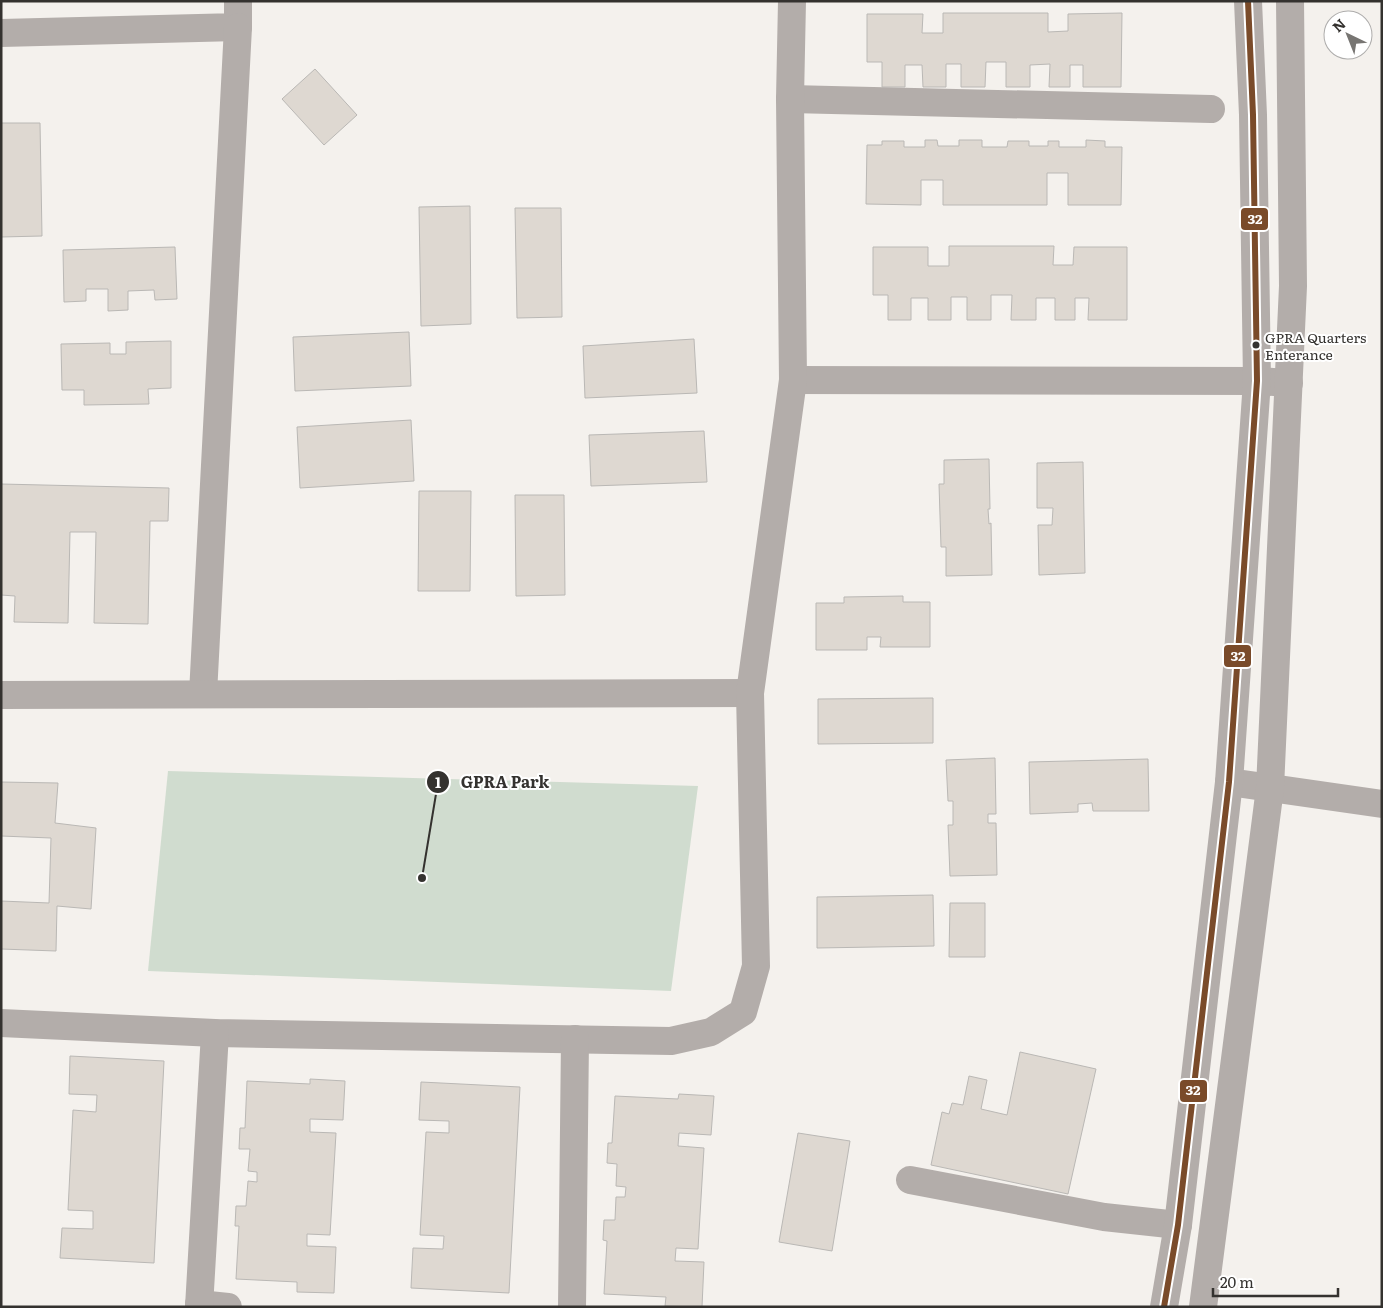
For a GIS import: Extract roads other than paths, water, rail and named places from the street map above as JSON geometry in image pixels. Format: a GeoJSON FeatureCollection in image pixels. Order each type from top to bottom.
{"type":"FeatureCollection","features":[{"type":"Feature","properties":{"kind":"street"},"geometry":{"type":"LineString","coordinates":[[1,1023],[215,1033],[671,1041],[711,1032],[743,1012],[756,966],[750,692],[793,380],[790,99],[792,1]]}},
{"type":"Feature","properties":{"kind":"street"},"geometry":{"type":"LineString","coordinates":[[1164,1307],[1178,1225],[1229,782],[1257,382],[1253,115],[1248,1]]}},
{"type":"Feature","properties":{"kind":"street"},"geometry":{"type":"LineString","coordinates":[[1203,1307],[1270,788],[1293,286],[1290,1]]}},
{"type":"Feature","properties":{"kind":"street"},"geometry":{"type":"LineString","coordinates":[[1,33],[238,14],[204,694]]}},
{"type":"Feature","properties":{"kind":"street"},"geometry":{"type":"LineString","coordinates":[[790,99],[1211,109]]}},
{"type":"Feature","properties":{"kind":"street"},"geometry":{"type":"LineString","coordinates":[[793,380],[1289,383]]}},
{"type":"Feature","properties":{"kind":"street"},"geometry":{"type":"LineString","coordinates":[[1,694],[750,692]]}},
{"type":"Feature","properties":{"kind":"street"},"geometry":{"type":"LineString","coordinates":[[1229,782],[1382,804]]}},
{"type":"Feature","properties":{"kind":"street"},"geometry":{"type":"LineString","coordinates":[[215,1033],[199,1306],[228,1307]]}},
{"type":"Feature","properties":{"kind":"street"},"geometry":{"type":"LineString","coordinates":[[572,1307],[576,1039]]}},
{"type":"Feature","properties":{"kind":"street"},"geometry":{"type":"LineString","coordinates":[[910,1180],[1104,1217],[1178,1225]]}},
{"type":"Feature","properties":{"kind":"place","name":"GPRA Quarters Enterance"},"geometry":{"type":"Point","coordinates":[1256,345]}},
{"type":"Feature","properties":{"kind":"place","name":"GPRA Park"},"geometry":{"type":"Point","coordinates":[422,878]}}]}
